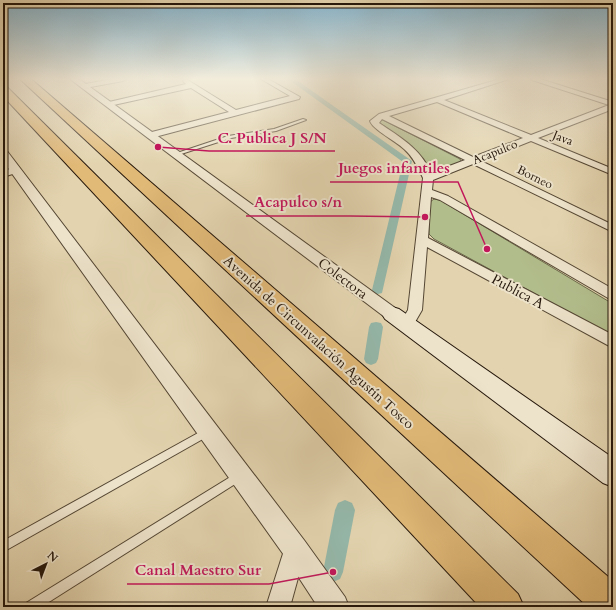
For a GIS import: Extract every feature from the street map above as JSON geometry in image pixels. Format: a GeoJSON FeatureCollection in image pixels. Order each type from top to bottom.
{"type":"FeatureCollection","features":[{"type":"Feature","properties":{"kind":"highway"},"geometry":{"type":"LineString","coordinates":[[21,107],[505,607]]}},
{"type":"Feature","properties":{"kind":"highway","name":"Avenida de Circunvalación Agustín Tosco"},"geometry":{"type":"LineString","coordinates":[[57,107],[613,605]]}},
{"type":"Feature","properties":{"kind":"highway"},"geometry":{"type":"LineString","coordinates":[[489,495],[613,594]]}},
{"type":"Feature","properties":{"kind":"main road","name":"Colectora"},"geometry":{"type":"LineString","coordinates":[[399,320],[613,474]]}},
{"type":"Feature","properties":{"kind":"street","name":"Colectora"},"geometry":{"type":"LineString","coordinates":[[114,107],[399,320]]}},
{"type":"Feature","properties":{"kind":"street"},"geometry":{"type":"LineString","coordinates":[[227,107],[235,113]]}},
{"type":"Feature","properties":{"kind":"street"},"geometry":{"type":"LineString","coordinates":[[151,135],[256,107]]}},
{"type":"Feature","properties":{"kind":"street"},"geometry":{"type":"LineString","coordinates":[[399,320],[415,310],[428,192],[428,178],[424,166],[416,154],[375,124],[374,121],[382,116],[411,107]]}},
{"type":"Feature","properties":{"kind":"street","name":"Java"},"geometry":{"type":"LineString","coordinates":[[455,107],[613,172]]}},
{"type":"Feature","properties":{"kind":"street","name":"Acapulco"},"geometry":{"type":"LineString","coordinates":[[428,178],[607,107]]}},
{"type":"Feature","properties":{"kind":"street","name":"Borneo"},"geometry":{"type":"LineString","coordinates":[[382,116],[612,227]]}},
{"type":"Feature","properties":{"kind":"street"},"geometry":{"type":"LineString","coordinates":[[3,153],[10,172],[242,475],[296,548],[335,607]]}},
{"type":"Feature","properties":{"kind":"street"},"geometry":{"type":"LineString","coordinates":[[428,192],[444,198],[613,295]]}},
{"type":"Feature","properties":{"kind":"street","name":"Publica A"},"geometry":{"type":"LineString","coordinates":[[423,240],[613,342]]}},
{"type":"Feature","properties":{"kind":"street"},"geometry":{"type":"LineString","coordinates":[[278,607],[296,548]]}},
{"type":"Feature","properties":{"kind":"lane"},"geometry":{"type":"LineString","coordinates":[[176,154],[230,137],[275,130],[304,120]]}},
{"type":"Feature","properties":{"kind":"lane"},"geometry":{"type":"LineString","coordinates":[[3,547],[209,431]]}},
{"type":"Feature","properties":{"kind":"lane"},"geometry":{"type":"LineString","coordinates":[[30,607],[242,475]]}},
{"type":"Feature","properties":{"kind":"green space"},"geometry":{"type":"Polygon","coordinates":[[[381,120],[460,159],[460,163],[441,171],[432,169],[402,139],[379,122],[381,120]]]}},
{"type":"Feature","properties":{"kind":"green space"},"geometry":{"type":"Polygon","coordinates":[[[434,199],[440,200],[613,304],[613,336],[434,239],[429,234],[430,202],[434,199]]]}},
{"type":"Feature","properties":{"kind":"waterway"},"geometry":{"type":"LineString","coordinates":[[332,107],[408,161],[378,290]]}},
{"type":"Feature","properties":{"kind":"waterway"},"geometry":{"type":"LineString","coordinates":[[371,359],[376,327]]}},
{"type":"Feature","properties":{"kind":"waterway"},"geometry":{"type":"LineString","coordinates":[[333,572],[345,510]]}},
{"type":"Feature","properties":{"kind":"place","name":"C. Publica J S/N"},"geometry":{"type":"Point","coordinates":[158,147]}},
{"type":"Feature","properties":{"kind":"place","name":"Acapulco s/n"},"geometry":{"type":"Point","coordinates":[425,217]}},
{"type":"Feature","properties":{"kind":"place","name":"Juegos infantiles"},"geometry":{"type":"Point","coordinates":[487,249]}},
{"type":"Feature","properties":{"kind":"place","name":"Canal Maestro Sur"},"geometry":{"type":"Point","coordinates":[333,572]}}]}
